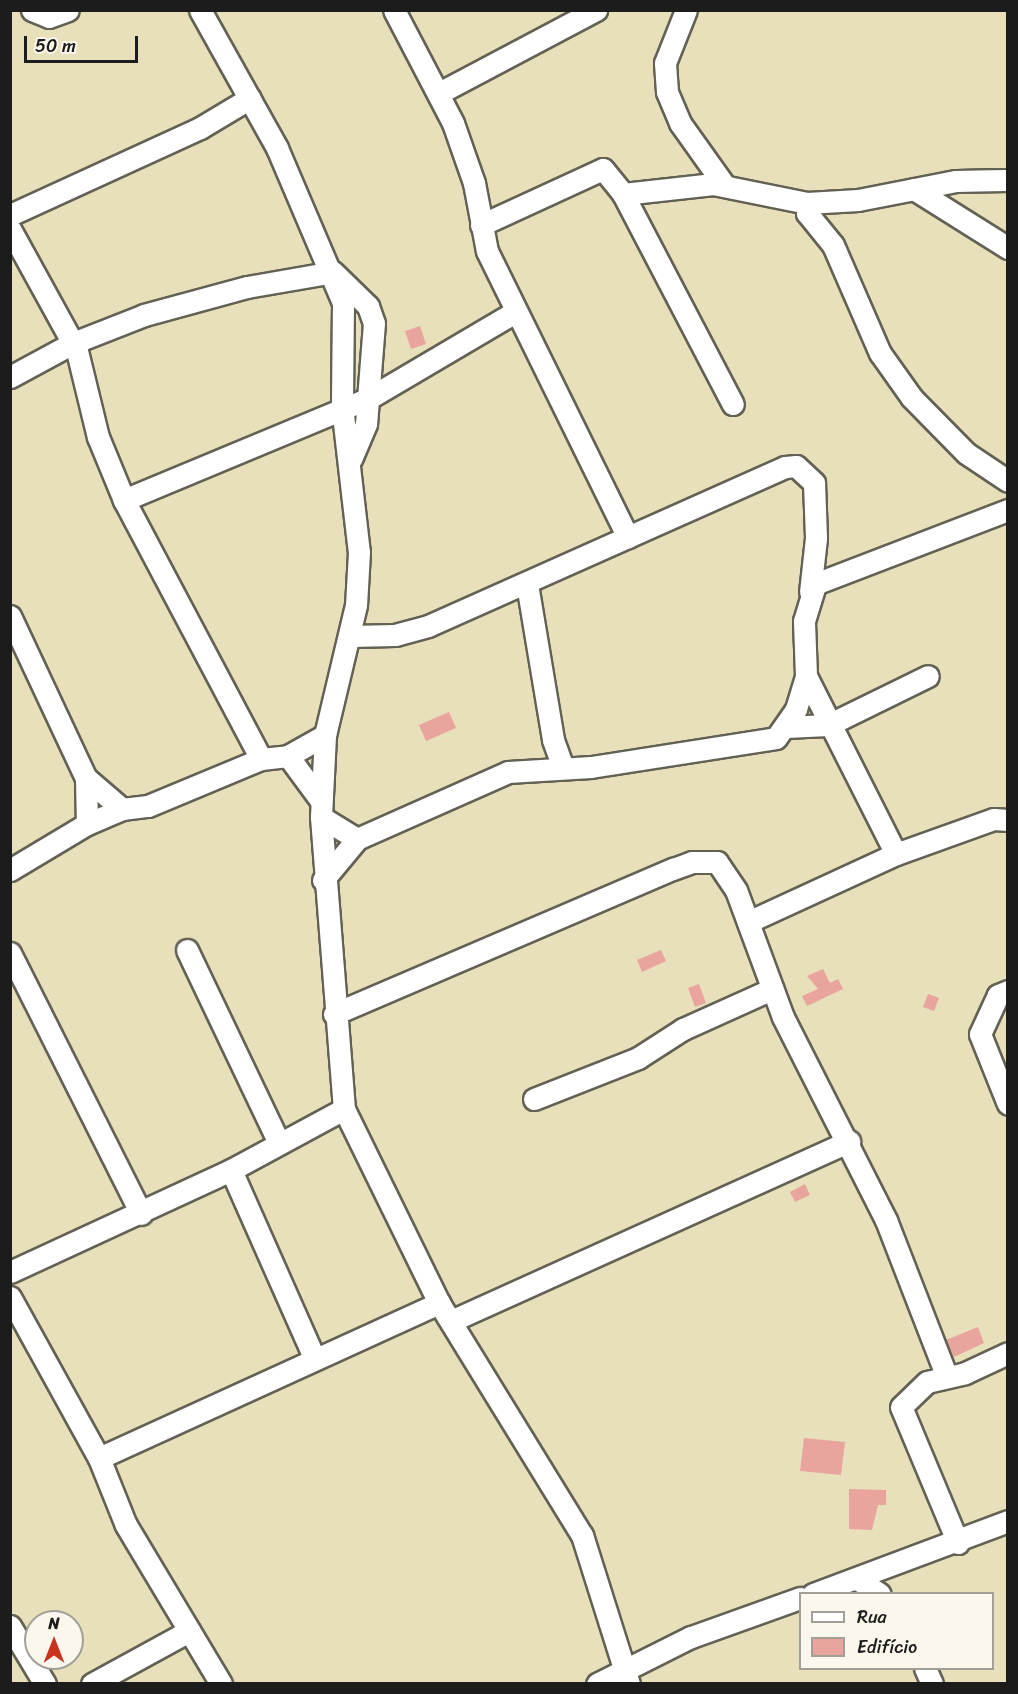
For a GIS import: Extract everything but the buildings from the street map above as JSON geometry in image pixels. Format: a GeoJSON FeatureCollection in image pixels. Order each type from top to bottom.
{"type":"FeatureCollection","features":[{"type":"Feature","properties":{"kind":"street"},"geometry":{"type":"LineString","coordinates":[[32,10],[49,17],[68,10]]}},
{"type":"Feature","properties":{"kind":"street"},"geometry":{"type":"LineString","coordinates":[[200,10],[250,98],[333,272],[343,303],[342,406],[351,459],[359,552],[350,636],[325,735],[321,809],[323,879],[344,1108],[439,1302],[582,1535],[627,1676]]}},
{"type":"Feature","properties":{"kind":"street"},"geometry":{"type":"LineString","coordinates":[[394,10],[439,93],[474,183],[481,225],[516,312],[628,537]]}},
{"type":"Feature","properties":{"kind":"street"},"geometry":{"type":"LineString","coordinates":[[439,93],[572,17],[596,10]]}},
{"type":"Feature","properties":{"kind":"street"},"geometry":{"type":"LineString","coordinates":[[686,10],[665,63],[667,92],[680,123],[724,185]]}},
{"type":"Feature","properties":{"kind":"street"},"geometry":{"type":"LineString","coordinates":[[10,215],[200,128],[250,98]]}},
{"type":"Feature","properties":{"kind":"street"},"geometry":{"type":"LineString","coordinates":[[481,225],[596,170],[607,171],[623,194],[733,404]]}},
{"type":"Feature","properties":{"kind":"street"},"geometry":{"type":"LineString","coordinates":[[623,194],[724,185],[807,202],[914,189],[956,181],[1008,180]]}},
{"type":"Feature","properties":{"kind":"street"},"geometry":{"type":"LineString","coordinates":[[914,189],[1008,248]]}},
{"type":"Feature","properties":{"kind":"street"},"geometry":{"type":"LineString","coordinates":[[807,202],[807,213],[833,245],[880,353],[912,398],[966,453],[1008,480]]}},
{"type":"Feature","properties":{"kind":"street"},"geometry":{"type":"LineString","coordinates":[[10,229],[73,343],[98,437],[124,500],[261,759]]}},
{"type":"Feature","properties":{"kind":"street"},"geometry":{"type":"LineString","coordinates":[[10,377],[73,343],[144,315],[248,287],[333,272]]}},
{"type":"Feature","properties":{"kind":"street"},"geometry":{"type":"LineString","coordinates":[[333,272],[361,297],[374,323],[369,398],[363,441],[351,459]]}},
{"type":"Feature","properties":{"kind":"street"},"geometry":{"type":"LineString","coordinates":[[124,500],[342,406],[369,398],[516,312]]}},
{"type":"Feature","properties":{"kind":"street"},"geometry":{"type":"LineString","coordinates":[[350,636],[395,635],[428,626],[527,584],[628,537],[796,466],[814,483],[815,494],[810,592],[804,621],[806,676],[828,725],[896,854]]}},
{"type":"Feature","properties":{"kind":"street"},"geometry":{"type":"LineString","coordinates":[[810,592],[841,570],[1008,510]]}},
{"type":"Feature","properties":{"kind":"street"},"geometry":{"type":"LineString","coordinates":[[527,584],[553,740],[563,768]]}},
{"type":"Feature","properties":{"kind":"street"},"geometry":{"type":"LineString","coordinates":[[10,616],[86,778],[87,824]]}},
{"type":"Feature","properties":{"kind":"street"},"geometry":{"type":"LineString","coordinates":[[786,727],[806,676]]}},
{"type":"Feature","properties":{"kind":"street"},"geometry":{"type":"LineString","coordinates":[[323,879],[357,839],[526,768],[563,768],[758,745],[786,727],[828,725],[928,676]]}},
{"type":"Feature","properties":{"kind":"street"},"geometry":{"type":"LineString","coordinates":[[10,870],[87,824],[122,809],[148,806],[261,759],[288,756],[325,735]]}},
{"type":"Feature","properties":{"kind":"street"},"geometry":{"type":"LineString","coordinates":[[526,768],[553,740]]}},
{"type":"Feature","properties":{"kind":"street"},"geometry":{"type":"LineString","coordinates":[[288,756],[321,809],[357,839]]}},
{"type":"Feature","properties":{"kind":"street"},"geometry":{"type":"LineString","coordinates":[[86,778],[122,809]]}},
{"type":"Feature","properties":{"kind":"street"},"geometry":{"type":"LineString","coordinates":[[748,922],[896,854],[994,819],[1008,820]]}},
{"type":"Feature","properties":{"kind":"street"},"geometry":{"type":"LineString","coordinates":[[334,1014],[692,862],[717,862],[725,869],[748,922],[772,989],[849,1141],[946,1375]]}},
{"type":"Feature","properties":{"kind":"street"},"geometry":{"type":"LineString","coordinates":[[187,950],[279,1143]]}},
{"type":"Feature","properties":{"kind":"street"},"geometry":{"type":"LineString","coordinates":[[10,953],[141,1214]]}},
{"type":"Feature","properties":{"kind":"street"},"geometry":{"type":"LineString","coordinates":[[534,1099],[638,1058],[683,1029],[772,989]]}},
{"type":"Feature","properties":{"kind":"street"},"geometry":{"type":"LineString","coordinates":[[1008,991],[998,995],[980,1034],[1008,1104]]}},
{"type":"Feature","properties":{"kind":"street"},"geometry":{"type":"LineString","coordinates":[[10,1272],[141,1214],[231,1170],[344,1108]]}},
{"type":"Feature","properties":{"kind":"street"},"geometry":{"type":"LineString","coordinates":[[451,1321],[849,1141]]}},
{"type":"Feature","properties":{"kind":"street"},"geometry":{"type":"LineString","coordinates":[[231,1170],[314,1357]]}},
{"type":"Feature","properties":{"kind":"street"},"geometry":{"type":"LineString","coordinates":[[10,1297],[99,1458],[126,1526],[221,1683]]}},
{"type":"Feature","properties":{"kind":"street"},"geometry":{"type":"LineString","coordinates":[[99,1458],[314,1357],[439,1302]]}},
{"type":"Feature","properties":{"kind":"street"},"geometry":{"type":"LineString","coordinates":[[958,1543],[902,1416],[914,1389],[1008,1353]]}},
{"type":"Feature","properties":{"kind":"street"},"geometry":{"type":"LineString","coordinates":[[816,1592],[958,1543],[1008,1521]]}},
{"type":"Feature","properties":{"kind":"street"},"geometry":{"type":"LineString","coordinates":[[881,1592],[887,1569]]}},
{"type":"Feature","properties":{"kind":"street"},"geometry":{"type":"LineString","coordinates":[[857,1579],[879,1592]]}},
{"type":"Feature","properties":{"kind":"street"},"geometry":{"type":"LineString","coordinates":[[597,1683],[627,1676],[691,1637],[799,1599]]}},
{"type":"Feature","properties":{"kind":"street"},"geometry":{"type":"LineString","coordinates":[[10,1626],[45,1683]]}},
{"type":"Feature","properties":{"kind":"street"},"geometry":{"type":"LineString","coordinates":[[92,1683],[189,1631]]}}]}
